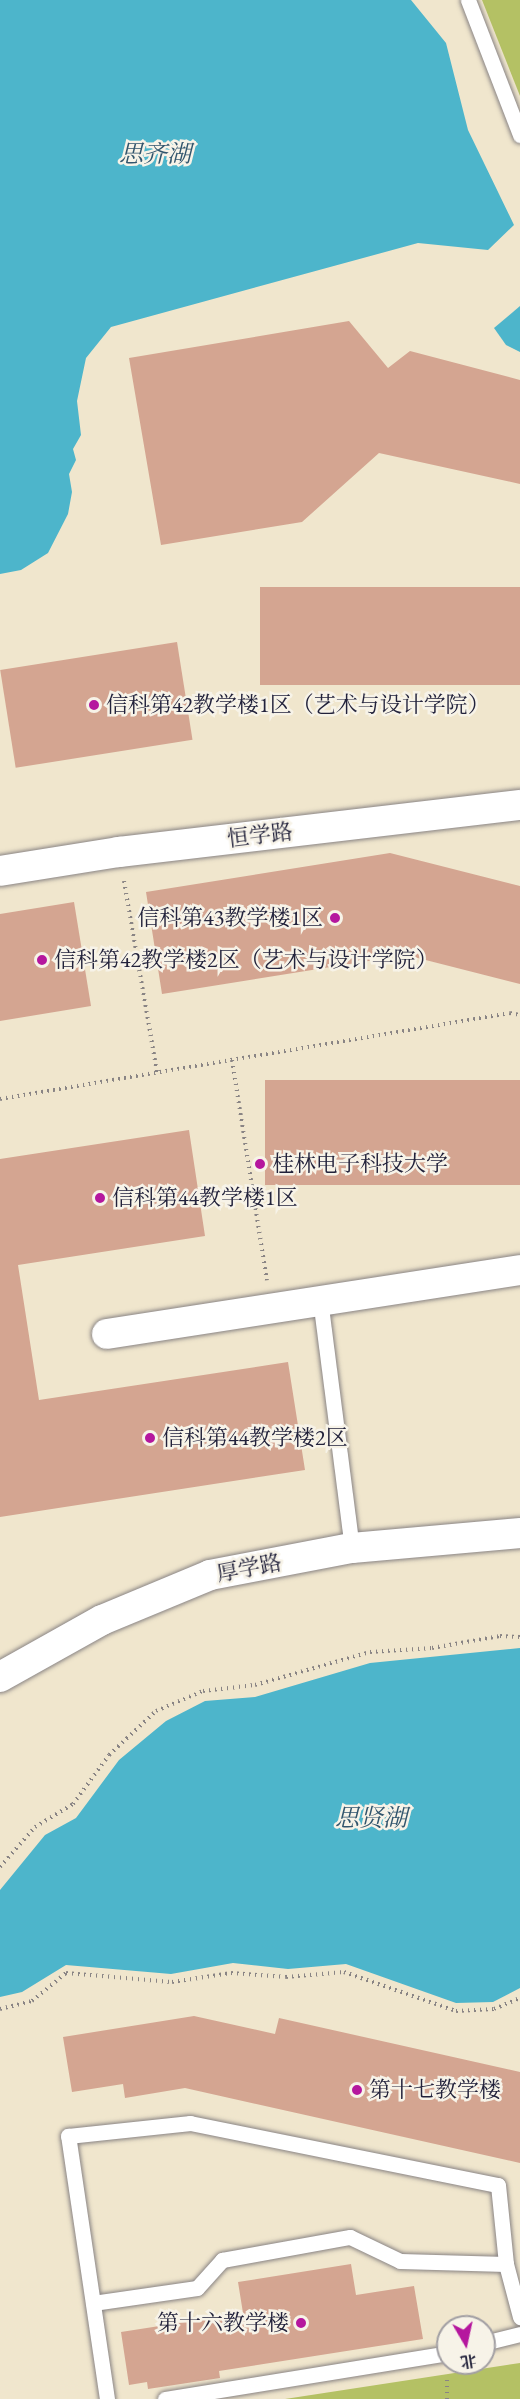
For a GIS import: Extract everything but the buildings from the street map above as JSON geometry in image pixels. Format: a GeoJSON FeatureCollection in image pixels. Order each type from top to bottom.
{"type":"FeatureCollection","features":[{"type":"Feature","properties":{"kind":"street","name":"恒学路"},"geometry":{"type":"LineString","coordinates":[[0,871],[119,852],[520,805]]}},
{"type":"Feature","properties":{"kind":"street"},"geometry":{"type":"LineString","coordinates":[[107,1334],[320,1299],[520,1270]]}},
{"type":"Feature","properties":{"kind":"street","name":"厚学路"},"geometry":{"type":"LineString","coordinates":[[0,1677],[102,1620],[210,1575],[352,1548],[520,1533]]}},
{"type":"Feature","properties":{"kind":"lane"},"geometry":{"type":"LineString","coordinates":[[468,0],[520,135]]}},
{"type":"Feature","properties":{"kind":"lane"},"geometry":{"type":"LineString","coordinates":[[320,1299],[352,1548]]}},
{"type":"Feature","properties":{"kind":"lane"},"geometry":{"type":"LineString","coordinates":[[107,2399],[68,2136],[190,2122],[498,2185],[506,2264],[520,2317]]}},
{"type":"Feature","properties":{"kind":"lane"},"geometry":{"type":"LineString","coordinates":[[93,2302],[197,2288],[222,2260],[350,2237],[400,2261],[506,2264]]}},
{"type":"Feature","properties":{"kind":"lane"},"geometry":{"type":"LineString","coordinates":[[496,2340],[520,2334]]}},
{"type":"Feature","properties":{"kind":"lane"},"geometry":{"type":"LineString","coordinates":[[165,2399],[436,2355]]}},
{"type":"Feature","properties":{"kind":"path"},"geometry":{"type":"LineString","coordinates":[[119,852],[157,1073]]}},
{"type":"Feature","properties":{"kind":"path"},"geometry":{"type":"LineString","coordinates":[[0,1099],[510,1013],[520,1015]]}},
{"type":"Feature","properties":{"kind":"path"},"geometry":{"type":"LineString","coordinates":[[232,1060],[272,1307]]}},
{"type":"Feature","properties":{"kind":"path"},"geometry":{"type":"LineString","coordinates":[[0,1867],[35,1827],[73,1804],[109,1755],[156,1711],[203,1691],[255,1685],[370,1652],[432,1648],[500,1636],[520,1636]]}},
{"type":"Feature","properties":{"kind":"path"},"geometry":{"type":"LineString","coordinates":[[0,2009],[32,2001],[66,1973],[172,1982],[231,1972],[286,1977],[344,1972],[456,2011],[494,2009],[520,1998]]}},
{"type":"Feature","properties":{"kind":"green space"},"geometry":{"type":"Polygon","coordinates":[[[482,0],[520,0],[520,96],[482,0]]]}},
{"type":"Feature","properties":{"kind":"green space"},"geometry":{"type":"Polygon","coordinates":[[[520,2363],[520,2399],[285,2399],[442,2375],[496,2375],[496,2367],[520,2363]]]}},
{"type":"Feature","properties":{"kind":"water","name":"思齐湖"},"geometry":{"type":"Polygon","coordinates":[[[0,0],[411,0],[446,43],[468,130],[514,225],[488,250],[418,243],[111,327],[86,358],[77,401],[81,435],[73,449],[76,460],[69,474],[72,492],[68,514],[48,553],[21,570],[0,574],[0,0]]]}},
{"type":"Feature","properties":{"kind":"water"},"geometry":{"type":"Polygon","coordinates":[[[520,306],[520,352],[506,345],[494,328],[520,306]]]}},
{"type":"Feature","properties":{"kind":"water","name":"思贤湖"},"geometry":{"type":"Polygon","coordinates":[[[520,1648],[520,1988],[493,2002],[456,2003],[346,1964],[288,1969],[233,1963],[171,1974],[66,1965],[22,1992],[0,1997],[0,1890],[45,1835],[76,1818],[119,1760],[166,1721],[205,1701],[255,1697],[370,1663],[520,1648]]]}},
{"type":"Feature","properties":{"kind":"place","name":"信科第42教学楼1区（艺术与设计学院）"},"geometry":{"type":"Point","coordinates":[94,705]}},
{"type":"Feature","properties":{"kind":"place","name":"信科第43教学楼1区"},"geometry":{"type":"Point","coordinates":[335,918]}},
{"type":"Feature","properties":{"kind":"place","name":"信科第42教学楼2区（艺术与设计学院）"},"geometry":{"type":"Point","coordinates":[42,960]}},
{"type":"Feature","properties":{"kind":"place","name":"桂林电子科技大学"},"geometry":{"type":"Point","coordinates":[260,1164]}},
{"type":"Feature","properties":{"kind":"place","name":"信科第44教学楼1区"},"geometry":{"type":"Point","coordinates":[100,1198]}},
{"type":"Feature","properties":{"kind":"place","name":"信科第44教学楼2区"},"geometry":{"type":"Point","coordinates":[150,1438]}},
{"type":"Feature","properties":{"kind":"place","name":"第十七教学楼"},"geometry":{"type":"Point","coordinates":[357,2090]}},
{"type":"Feature","properties":{"kind":"place","name":"第十六教学楼"},"geometry":{"type":"Point","coordinates":[301,2323]}}]}
